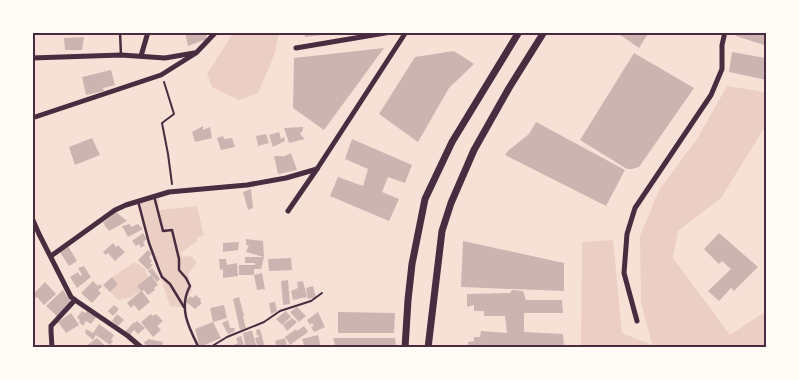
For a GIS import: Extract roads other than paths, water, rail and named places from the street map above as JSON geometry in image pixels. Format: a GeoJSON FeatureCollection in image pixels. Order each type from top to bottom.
{"type":"FeatureCollection","features":[{"type":"Feature","properties":{"kind":"main road"},"geometry":{"type":"LineString","coordinates":[[405,348],[412,264],[425,199],[452,142],[520,32]]}},
{"type":"Feature","properties":{"kind":"main road"},"geometry":{"type":"LineString","coordinates":[[428,348],[442,231],[450,203],[474,150],[509,88],[544,32]]}},
{"type":"Feature","properties":{"kind":"street"},"geometry":{"type":"LineString","coordinates":[[141,56],[148,32]]}},
{"type":"Feature","properties":{"kind":"street"},"geometry":{"type":"LineString","coordinates":[[32,118],[161,74],[196,53],[216,32]]}},
{"type":"Feature","properties":{"kind":"street"},"geometry":{"type":"LineString","coordinates":[[296,48],[391,32]]}},
{"type":"Feature","properties":{"kind":"street"},"geometry":{"type":"LineString","coordinates":[[288,212],[406,32]]}},
{"type":"Feature","properties":{"kind":"street"},"geometry":{"type":"LineString","coordinates":[[637,321],[624,273],[627,234],[634,208],[711,95],[722,70],[722,46],[725,32]]}},
{"type":"Feature","properties":{"kind":"street"},"geometry":{"type":"LineString","coordinates":[[32,58],[121,55],[164,58],[196,53]]}},
{"type":"Feature","properties":{"kind":"street"},"geometry":{"type":"LineString","coordinates":[[51,256],[115,210],[138,201],[173,192],[247,185],[286,178],[317,169]]}},
{"type":"Feature","properties":{"kind":"street"},"geometry":{"type":"LineString","coordinates":[[32,218],[72,297],[142,348]]}},
{"type":"Feature","properties":{"kind":"street"},"geometry":{"type":"LineString","coordinates":[[52,348],[51,326],[75,300]]}},
{"type":"Feature","properties":{"kind":"lane"},"geometry":{"type":"LineString","coordinates":[[120,32],[121,55]]}},
{"type":"Feature","properties":{"kind":"lane"},"geometry":{"type":"LineString","coordinates":[[154,196],[162,231],[172,230],[179,259],[179,270],[190,286],[185,294],[184,308],[188,327],[199,348]]}},
{"type":"Feature","properties":{"kind":"lane"},"geometry":{"type":"LineString","coordinates":[[138,201],[149,242],[162,277],[170,284],[184,308]]}}]}
